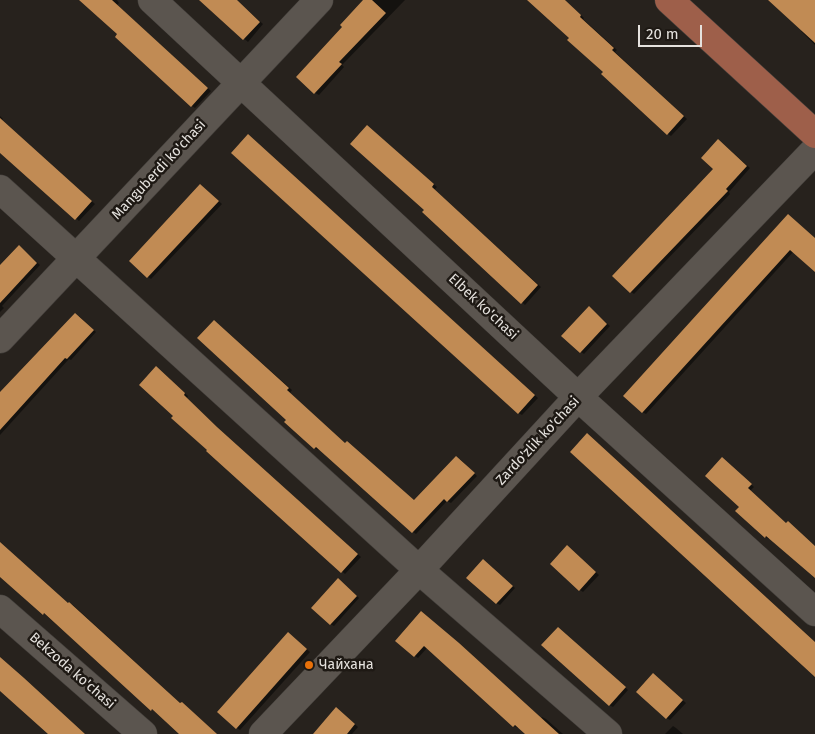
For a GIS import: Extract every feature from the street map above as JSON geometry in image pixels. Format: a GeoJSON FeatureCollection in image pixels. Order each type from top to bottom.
{"type":"FeatureCollection","features":[{"type":"Feature","properties":{"kind":"main road"},"geometry":{"type":"LineString","coordinates":[[669,0],[815,134]]}},
{"type":"Feature","properties":{"kind":"street","name":"Elbek ko'chasi"},"geometry":{"type":"LineString","coordinates":[[152,0],[578,397],[815,612]]}},
{"type":"Feature","properties":{"kind":"street","name":"Manguberdi ko'chasi"},"geometry":{"type":"LineString","coordinates":[[0,339],[319,0]]}},
{"type":"Feature","properties":{"kind":"street","name":"Zardo'zlik ko'chasi"},"geometry":{"type":"LineString","coordinates":[[265,734],[578,397],[815,150]]}},
{"type":"Feature","properties":{"kind":"street"},"geometry":{"type":"LineString","coordinates":[[0,189],[419,570],[608,734]]}},
{"type":"Feature","properties":{"kind":"street","name":"Bekzoda ko'chasi"},"geometry":{"type":"LineString","coordinates":[[0,609],[143,734]]}},
{"type":"Feature","properties":{"kind":"building"},"geometry":{"type":"Polygon","coordinates":[[[79,0],[112,0],[208,88],[191,107],[115,37],[117,34],[79,0]]]}},
{"type":"Feature","properties":{"kind":"building"},"geometry":{"type":"Polygon","coordinates":[[[199,0],[237,0],[260,22],[243,40],[199,0]]]}},
{"type":"Feature","properties":{"kind":"building"},"geometry":{"type":"Polygon","coordinates":[[[363,0],[372,0],[386,13],[339,62],[342,64],[314,94],[296,77],[342,27],[340,25],[363,0]]]}},
{"type":"Feature","properties":{"kind":"building"},"geometry":{"type":"Polygon","coordinates":[[[527,0],[565,0],[581,15],[580,17],[614,48],[612,50],[684,116],[667,135],[601,74],[603,72],[567,40],[569,38],[527,0]]]}},
{"type":"Feature","properties":{"kind":"building"},"geometry":{"type":"Polygon","coordinates":[[[768,0],[815,0],[815,43],[768,0]]]}},
{"type":"Feature","properties":{"kind":"building"},"geometry":{"type":"Polygon","coordinates":[[[0,118],[92,201],[75,220],[0,153],[0,118]]]}},
{"type":"Feature","properties":{"kind":"building"},"geometry":{"type":"Polygon","coordinates":[[[367,125],[434,184],[432,187],[538,285],[521,304],[422,212],[424,210],[350,144],[367,125]]]}},
{"type":"Feature","properties":{"kind":"building"},"geometry":{"type":"Polygon","coordinates":[[[248,134],[535,395],[518,414],[231,153],[248,134]]]}},
{"type":"Feature","properties":{"kind":"building"},"geometry":{"type":"Polygon","coordinates":[[[718,139],[747,166],[726,189],[728,191],[630,293],[612,276],[713,169],[701,158],[718,139]]]}},
{"type":"Feature","properties":{"kind":"building"},"geometry":{"type":"Polygon","coordinates":[[[200,184],[219,201],[147,278],[129,261],[200,184]]]}},
{"type":"Feature","properties":{"kind":"building"},"geometry":{"type":"Polygon","coordinates":[[[788,214],[815,238],[815,272],[790,250],[642,413],[623,396],[788,214]]]}},
{"type":"Feature","properties":{"kind":"building"},"geometry":{"type":"Polygon","coordinates":[[[19,245],[37,263],[0,303],[0,265],[19,245]]]}},
{"type":"Feature","properties":{"kind":"building"},"geometry":{"type":"Polygon","coordinates":[[[589,306],[607,324],[580,353],[561,336],[589,306]]]}},
{"type":"Feature","properties":{"kind":"building"},"geometry":{"type":"Polygon","coordinates":[[[75,313],[94,330],[67,359],[65,358],[0,430],[0,392],[75,313]]]}},
{"type":"Feature","properties":{"kind":"building"},"geometry":{"type":"Polygon","coordinates":[[[214,320],[289,388],[287,390],[345,443],[347,441],[414,500],[456,456],[475,473],[447,502],[444,499],[412,533],[316,447],[314,449],[284,422],[286,420],[197,338],[214,320]]]}},
{"type":"Feature","properties":{"kind":"building"},"geometry":{"type":"Polygon","coordinates":[[[156,366],[217,427],[358,554],[341,573],[206,451],[171,418],[173,416],[139,385],[156,366]]]}},
{"type":"Feature","properties":{"kind":"building"},"geometry":{"type":"Polygon","coordinates":[[[587,433],[815,642],[815,677],[570,452],[587,433]]]}},
{"type":"Feature","properties":{"kind":"building"},"geometry":{"type":"Polygon","coordinates":[[[722,457],[752,484],[748,488],[786,523],[788,521],[815,546],[815,578],[735,511],[739,507],[705,476],[722,457]]]}},
{"type":"Feature","properties":{"kind":"building"},"geometry":{"type":"Polygon","coordinates":[[[0,542],[217,734],[179,734],[152,709],[151,711],[44,613],[43,615],[0,577],[0,542]]]}},
{"type":"Feature","properties":{"kind":"building"},"geometry":{"type":"Polygon","coordinates":[[[567,545],[596,572],[579,591],[550,564],[567,545]]]}},
{"type":"Feature","properties":{"kind":"building"},"geometry":{"type":"Polygon","coordinates":[[[483,559],[513,586],[496,604],[466,578],[483,559]]]}},
{"type":"Feature","properties":{"kind":"building"},"geometry":{"type":"Polygon","coordinates":[[[338,578],[357,596],[330,625],[311,608],[338,578]]]}},
{"type":"Feature","properties":{"kind":"building"},"geometry":{"type":"Polygon","coordinates":[[[421,611],[559,734],[525,734],[515,725],[513,727],[424,646],[414,657],[395,641],[421,611]]]}},
{"type":"Feature","properties":{"kind":"building"},"geometry":{"type":"Polygon","coordinates":[[[558,627],[626,687],[609,706],[541,645],[558,627]]]}},
{"type":"Feature","properties":{"kind":"building"},"geometry":{"type":"Polygon","coordinates":[[[288,632],[307,649],[236,729],[217,712],[288,632]]]}},
{"type":"Feature","properties":{"kind":"building"},"geometry":{"type":"Polygon","coordinates":[[[0,657],[85,734],[48,734],[0,691],[0,657]]]}},
{"type":"Feature","properties":{"kind":"building"},"geometry":{"type":"Polygon","coordinates":[[[653,673],[683,700],[666,719],[636,692],[653,673]]]}},
{"type":"Feature","properties":{"kind":"building"},"geometry":{"type":"Polygon","coordinates":[[[336,707],[355,724],[347,734],[313,734],[336,707]]]}},
{"type":"Feature","properties":{"kind":"place","name":"Чайхана"},"geometry":{"type":"Point","coordinates":[309,665]}}]}
